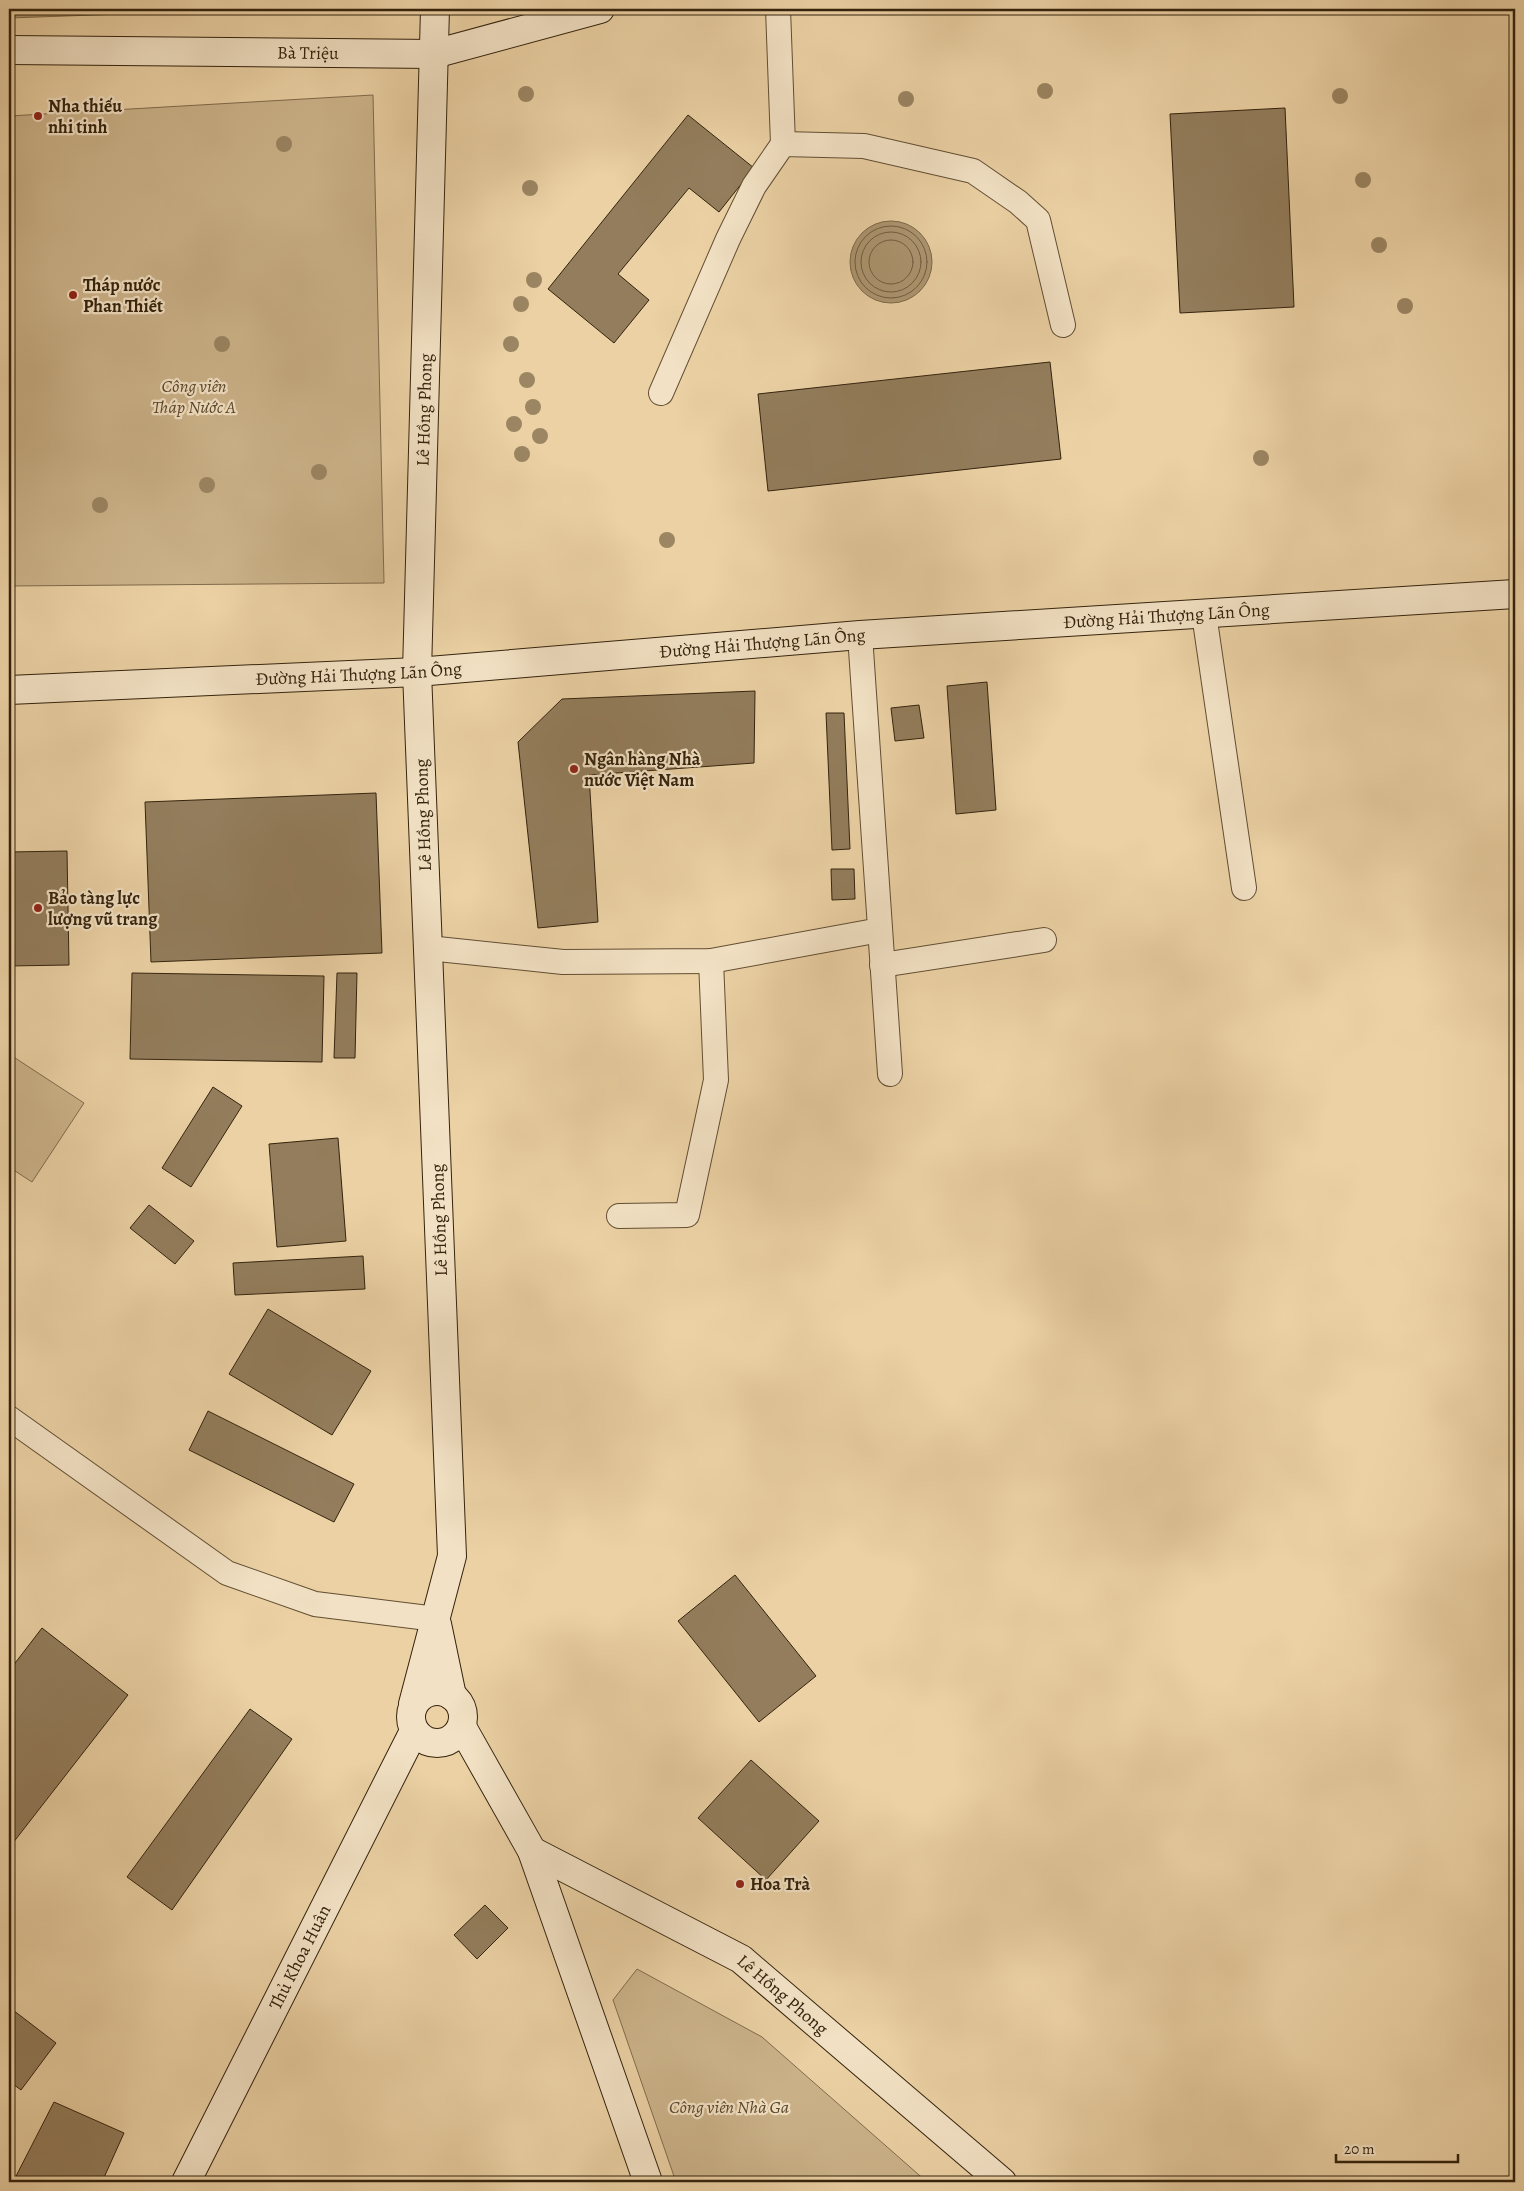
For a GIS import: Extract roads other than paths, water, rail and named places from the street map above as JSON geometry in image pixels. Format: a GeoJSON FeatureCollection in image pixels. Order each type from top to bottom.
{"type":"FeatureCollection","features":[{"type":"Feature","properties":{"kind":"main road","name":"Lê Hồng Phong"},"geometry":{"type":"LineString","coordinates":[[414,1718],[452,1556],[417,672],[435,9]]}},
{"type":"Feature","properties":{"kind":"main road","name":"Bà Triệu"},"geometry":{"type":"LineString","coordinates":[[9,50],[434,54],[600,9]]}},
{"type":"Feature","properties":{"kind":"main road","name":"Đường Hải Thượng Lãn Ông"},"geometry":{"type":"LineString","coordinates":[[9,690],[417,672],[860,635],[1515,594]]}},
{"type":"Feature","properties":{"kind":"main road","name":"Lê Hồng Phong"},"geometry":{"type":"LineString","coordinates":[[436,1619],[452,1696]]}},
{"type":"Feature","properties":{"kind":"main road"},"geometry":{"type":"LineString","coordinates":[[462,1727],[451,1740],[443,1743],[426,1742],[414,1718],[428,1693],[436,1691],[452,1696],[462,1710],[462,1727],[532,1850],[648,2182]]}},
{"type":"Feature","properties":{"kind":"main road","name":"Thủ Khoa Huân"},"geometry":{"type":"LineString","coordinates":[[186,2182],[414,1718]]}},
{"type":"Feature","properties":{"kind":"main road","name":"Lê Hồng Phong"},"geometry":{"type":"LineString","coordinates":[[532,1850],[741,1959],[1002,2182]]}},
{"type":"Feature","properties":{"kind":"lane"},"geometry":{"type":"LineString","coordinates":[[661,393],[728,239],[754,186],[783,144],[778,9]]}},
{"type":"Feature","properties":{"kind":"lane"},"geometry":{"type":"LineString","coordinates":[[783,144],[864,146],[973,171],[1018,202],[1038,220],[1063,325]]}},
{"type":"Feature","properties":{"kind":"lane"},"geometry":{"type":"LineString","coordinates":[[1204,614],[1244,888]]}},
{"type":"Feature","properties":{"kind":"lane"},"geometry":{"type":"LineString","coordinates":[[860,635],[890,1074]]}},
{"type":"Feature","properties":{"kind":"lane"},"geometry":{"type":"LineString","coordinates":[[428,948],[563,962],[711,961],[880,930]]}},
{"type":"Feature","properties":{"kind":"lane"},"geometry":{"type":"LineString","coordinates":[[882,965],[1044,940]]}},
{"type":"Feature","properties":{"kind":"lane"},"geometry":{"type":"LineString","coordinates":[[619,1216],[687,1214],[716,1080],[711,961]]}},
{"type":"Feature","properties":{"kind":"lane"},"geometry":{"type":"LineString","coordinates":[[9,1418],[227,1573],[315,1604],[436,1619]]}},
{"type":"Feature","properties":{"kind":"water"},"geometry":{"type":"Polygon","coordinates":[[[9,9],[264,9],[9,18],[9,9]]]}},
{"type":"Feature","properties":{"kind":"water"},"geometry":{"type":"Polygon","coordinates":[[[891,221],[907,224],[920,233],[929,246],[932,262],[929,278],[920,291],[907,300],[891,303],[875,300],[862,291],[853,278],[850,262],[853,246],[862,233],[875,224],[891,221]]]}},
{"type":"Feature","properties":{"kind":"place","name":"Nha thiếu nhi tinh"},"geometry":{"type":"Point","coordinates":[38,116]}},
{"type":"Feature","properties":{"kind":"place","name":"Tháp nước Phan Thiết"},"geometry":{"type":"Point","coordinates":[73,295]}},
{"type":"Feature","properties":{"kind":"place","name":"Ngân hàng Nhà nước Việt Nam"},"geometry":{"type":"Point","coordinates":[574,769]}},
{"type":"Feature","properties":{"kind":"place","name":"Bảo tàng lực lượng vũ trang"},"geometry":{"type":"Point","coordinates":[38,908]}},
{"type":"Feature","properties":{"kind":"place","name":"Hoa Trà"},"geometry":{"type":"Point","coordinates":[740,1884]}},
{"type":"Feature","properties":{"kind":"park label","name":"Công viên Tháp Nước A"},"geometry":{"type":"Point","coordinates":[194,396]}},
{"type":"Feature","properties":{"kind":"park label","name":"Công viên Nhà Ga"},"geometry":{"type":"Point","coordinates":[729,2107]}}]}
